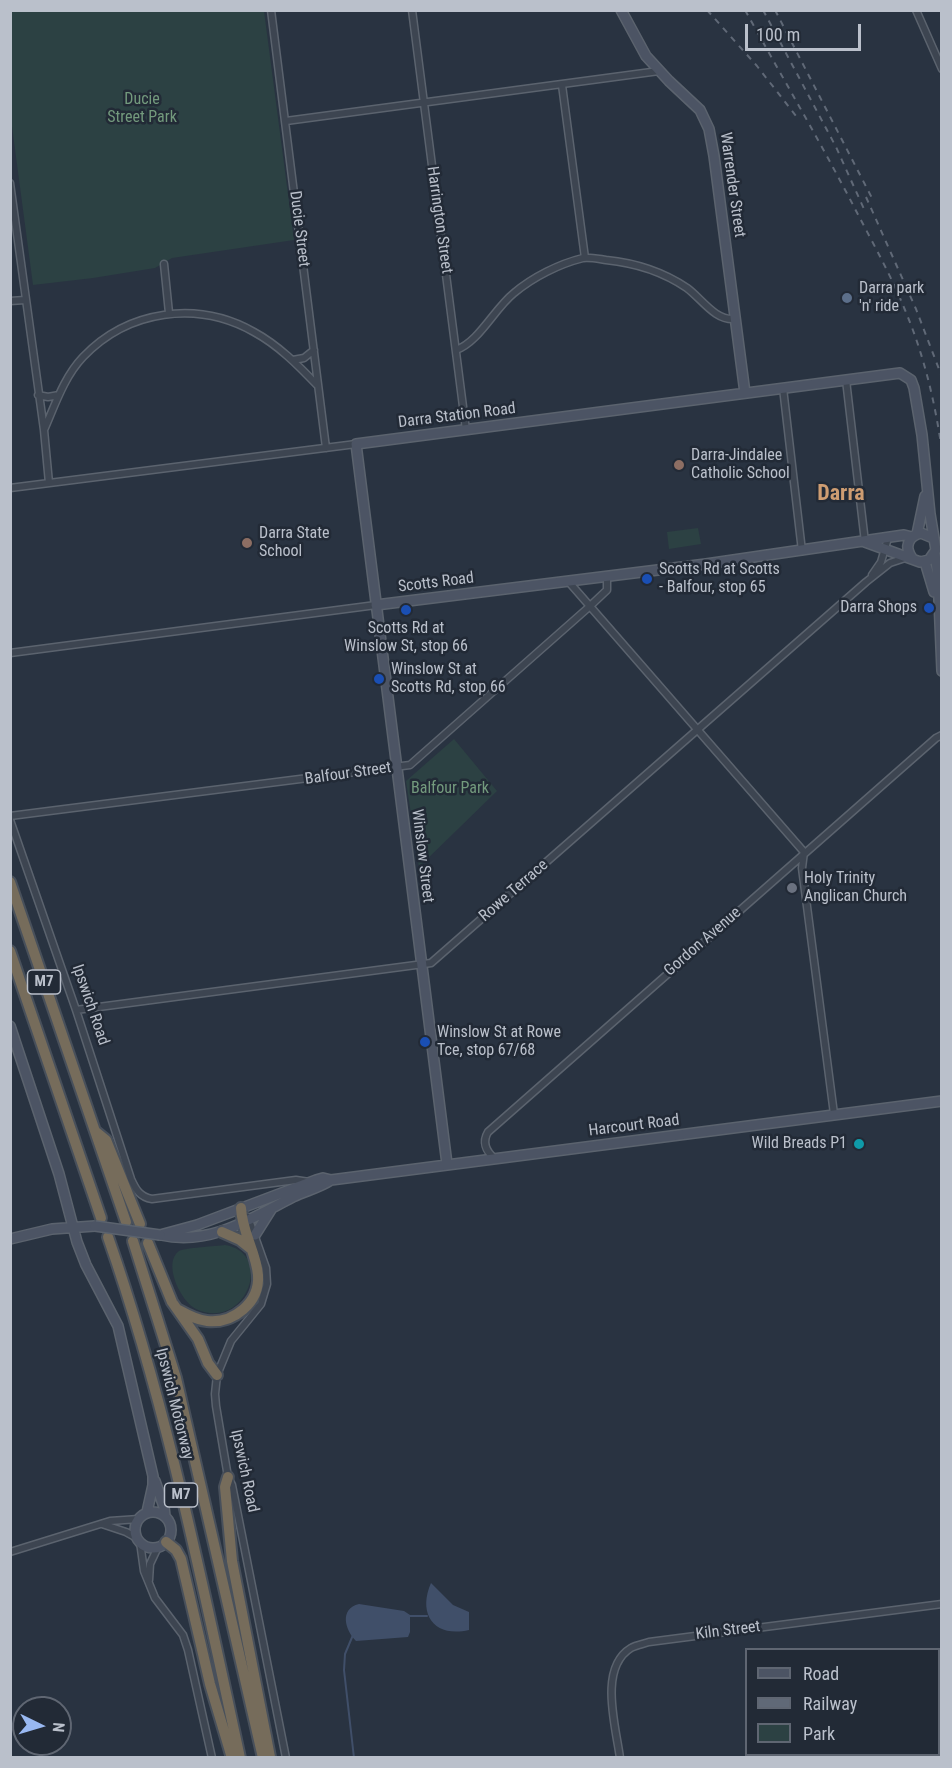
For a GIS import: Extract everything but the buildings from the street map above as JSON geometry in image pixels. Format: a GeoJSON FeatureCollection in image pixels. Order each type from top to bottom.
{"type":"FeatureCollection","features":[{"type":"Feature","properties":{"kind":"highway","name":"M7"},"geometry":{"type":"LineString","coordinates":[[10,882],[126,1221]]}},
{"type":"Feature","properties":{"kind":"highway","name":"M7"},"geometry":{"type":"LineString","coordinates":[[10,951],[98,1222]]}},
{"type":"Feature","properties":{"kind":"highway"},"geometry":{"type":"LineString","coordinates":[[95,1131],[106,1140],[140,1224]]}},
{"type":"Feature","properties":{"kind":"highway"},"geometry":{"type":"LineString","coordinates":[[177,1309],[194,1318],[208,1321],[227,1319],[245,1308],[256,1291],[258,1281],[256,1261],[250,1248],[246,1220],[241,1208]]}},
{"type":"Feature","properties":{"kind":"highway"},"geometry":{"type":"LineString","coordinates":[[222,1232],[240,1240],[250,1248]]}},
{"type":"Feature","properties":{"kind":"highway","name":"Ipswich Motorway"},"geometry":{"type":"LineString","coordinates":[[108,1237],[134,1315],[158,1400],[240,1758]]}},
{"type":"Feature","properties":{"kind":"highway","name":"Ipswich Motorway"},"geometry":{"type":"LineString","coordinates":[[133,1241],[176,1378],[263,1758]]}},
{"type":"Feature","properties":{"kind":"highway"},"geometry":{"type":"LineString","coordinates":[[148,1243],[177,1309],[198,1339],[208,1363],[217,1374]]}},
{"type":"Feature","properties":{"kind":"highway"},"geometry":{"type":"LineString","coordinates":[[228,1477],[225,1487],[232,1561],[270,1758]]}},
{"type":"Feature","properties":{"kind":"highway"},"geometry":{"type":"LineString","coordinates":[[162,1544],[176,1550],[181,1559],[210,1684],[232,1758]]}},
{"type":"Feature","properties":{"kind":"street","name":"Ducie Street"},"geometry":{"type":"LineString","coordinates":[[271,10],[326,448]]}},
{"type":"Feature","properties":{"kind":"street","name":"Harrington Street"},"geometry":{"type":"LineString","coordinates":[[412,10],[466,430]]}},
{"type":"Feature","properties":{"kind":"street","name":"Warrender Street"},"geometry":{"type":"LineString","coordinates":[[621,10],[646,56],[700,110],[706,119],[714,156],[745,393]]}},
{"type":"Feature","properties":{"kind":"street"},"geometry":{"type":"LineString","coordinates":[[916,10],[942,69]]}},
{"type":"Feature","properties":{"kind":"street"},"geometry":{"type":"LineString","coordinates":[[286,120],[659,71]]}},
{"type":"Feature","properties":{"kind":"street"},"geometry":{"type":"LineString","coordinates":[[562,85],[585,258]]}},
{"type":"Feature","properties":{"kind":"street"},"geometry":{"type":"LineString","coordinates":[[10,183],[44,429],[49,483]]}},
{"type":"Feature","properties":{"kind":"street"},"geometry":{"type":"LineString","coordinates":[[456,350],[473,339],[513,293],[539,275],[585,258],[626,262],[659,271],[688,289],[722,318],[735,319]]}},
{"type":"Feature","properties":{"kind":"street"},"geometry":{"type":"LineString","coordinates":[[164,264],[169,313]]}},
{"type":"Feature","properties":{"kind":"street"},"geometry":{"type":"LineString","coordinates":[[10,301],[25,300]]}},
{"type":"Feature","properties":{"kind":"street"},"geometry":{"type":"LineString","coordinates":[[44,429],[59,395],[82,358],[100,342],[123,327],[143,319],[169,313],[190,313],[231,321],[256,332],[293,360],[317,385]]}},
{"type":"Feature","properties":{"kind":"street"},"geometry":{"type":"LineString","coordinates":[[293,360],[304,358],[314,350]]}},
{"type":"Feature","properties":{"kind":"street","name":"Darra Station Road"},"geometry":{"type":"LineString","coordinates":[[10,488],[891,374],[906,375],[914,388],[927,485]]}},
{"type":"Feature","properties":{"kind":"street"},"geometry":{"type":"LineString","coordinates":[[846,380],[865,542]]}},
{"type":"Feature","properties":{"kind":"street"},"geometry":{"type":"LineString","coordinates":[[783,388],[802,551]]}},
{"type":"Feature","properties":{"kind":"street"},"geometry":{"type":"LineString","coordinates":[[38,395],[48,397],[59,395]]}},
{"type":"Feature","properties":{"kind":"street","name":"Winslow Street"},"geometry":{"type":"LineString","coordinates":[[356,444],[395,768],[447,1164]]}},
{"type":"Feature","properties":{"kind":"street"},"geometry":{"type":"LineString","coordinates":[[927,485],[915,535],[908,545],[909,554],[910,558],[920,562],[925,562],[935,554]]}},
{"type":"Feature","properties":{"kind":"street"},"geometry":{"type":"LineString","coordinates":[[927,485],[933,538],[937,546],[935,554],[938,576],[941,668]]}},
{"type":"Feature","properties":{"kind":"street"},"geometry":{"type":"LineString","coordinates":[[915,535],[926,533],[933,538]]}},
{"type":"Feature","properties":{"kind":"street","name":"Scotts Road"},"geometry":{"type":"LineString","coordinates":[[10,653],[607,577],[915,535]]}},
{"type":"Feature","properties":{"kind":"street","name":"Rowe Terrace"},"geometry":{"type":"LineString","coordinates":[[866,582],[881,562],[888,538]]}},
{"type":"Feature","properties":{"kind":"street","name":"Scotts Road"},"geometry":{"type":"LineString","coordinates":[[865,542],[910,558]]}},
{"type":"Feature","properties":{"kind":"street","name":"Rowe Terrace"},"geometry":{"type":"LineString","coordinates":[[76,1010],[431,963],[866,582],[890,563],[910,558]]}},
{"type":"Feature","properties":{"kind":"street"},"geometry":{"type":"LineString","coordinates":[[925,562],[933,584],[939,624]]}},
{"type":"Feature","properties":{"kind":"street","name":"Balfour Street"},"geometry":{"type":"LineString","coordinates":[[10,818],[410,765],[589,608],[607,590],[607,577]]}},
{"type":"Feature","properties":{"kind":"street"},"geometry":{"type":"LineString","coordinates":[[568,581],[589,608],[804,852],[802,868],[834,1114]]}},
{"type":"Feature","properties":{"kind":"street","name":"Gordon Avenue"},"geometry":{"type":"LineString","coordinates":[[494,1158],[485,1145],[488,1132],[804,852],[942,735]]}},
{"type":"Feature","properties":{"kind":"street","name":"Ipswich Road"},"geometry":{"type":"LineString","coordinates":[[10,818],[131,1179],[136,1189],[144,1197]]}},
{"type":"Feature","properties":{"kind":"street"},"geometry":{"type":"LineString","coordinates":[[10,1026],[59,1174],[72,1227],[86,1264],[118,1326],[153,1476],[171,1532],[150,1564],[149,1583]]}},
{"type":"Feature","properties":{"kind":"street","name":"Harcourt Road"},"geometry":{"type":"LineString","coordinates":[[10,1239],[46,1230],[98,1222],[160,1235],[189,1239],[201,1238],[222,1232],[331,1180],[942,1101]]}},
{"type":"Feature","properties":{"kind":"street","name":"Harcourt Road"},"geometry":{"type":"LineString","coordinates":[[160,1235],[189,1228],[309,1182],[323,1178],[331,1180]]}},
{"type":"Feature","properties":{"kind":"street","name":"Harcourt Road"},"geometry":{"type":"LineString","coordinates":[[144,1197],[152,1199],[296,1180],[309,1182]]}},
{"type":"Feature","properties":{"kind":"street"},"geometry":{"type":"LineString","coordinates":[[255,1234],[272,1208]]}},
{"type":"Feature","properties":{"kind":"street","name":"Ipswich Road"},"geometry":{"type":"LineString","coordinates":[[246,1220],[255,1234],[266,1268],[267,1284],[264,1300],[231,1341],[217,1374],[215,1394],[228,1477],[232,1485],[253,1582],[286,1758]]}},
{"type":"Feature","properties":{"kind":"street"},"geometry":{"type":"LineString","coordinates":[[153,1476],[147,1512],[139,1519],[135,1528],[144,1571],[149,1583],[164,1613],[183,1635],[189,1650],[212,1758]]}},
{"type":"Feature","properties":{"kind":"street"},"geometry":{"type":"LineString","coordinates":[[147,1512],[157,1512],[165,1516]]}},
{"type":"Feature","properties":{"kind":"street"},"geometry":{"type":"LineString","coordinates":[[10,1552],[110,1521],[139,1519]]}},
{"type":"Feature","properties":{"kind":"street"},"geometry":{"type":"LineString","coordinates":[[102,1524],[126,1532],[148,1547],[162,1544]]}},
{"type":"Feature","properties":{"kind":"street","name":"Kiln Street"},"geometry":{"type":"LineString","coordinates":[[620,1758],[611,1693],[612,1678],[620,1659],[631,1648],[649,1642],[942,1604]]}},
{"type":"Feature","properties":{"kind":"green space","name":"Ducie Street Park"},"geometry":{"type":"Polygon","coordinates":[[[10,11],[264,11],[294,240],[172,258],[155,268],[33,285],[11,119],[10,11]]]}},
{"type":"Feature","properties":{"kind":"green space"},"geometry":{"type":"Polygon","coordinates":[[[698,528],[701,544],[669,549],[667,532],[698,528]]]}},
{"type":"Feature","properties":{"kind":"green space","name":"Balfour Park"},"geometry":{"type":"Polygon","coordinates":[[[454,739],[497,791],[419,867],[406,781],[454,739]]]}},
{"type":"Feature","properties":{"kind":"green space"},"geometry":{"type":"Polygon","coordinates":[[[225,1245],[240,1251],[249,1262],[251,1275],[248,1289],[240,1301],[229,1310],[214,1313],[196,1309],[185,1299],[176,1282],[172,1264],[174,1257],[182,1250],[225,1245]]]}},
{"type":"Feature","properties":{"kind":"water"},"geometry":{"type":"Polygon","coordinates":[[[431,1583],[453,1605],[469,1612],[469,1630],[447,1631],[432,1622],[426,1605],[431,1583]]]}},
{"type":"Feature","properties":{"kind":"water"},"geometry":{"type":"Polygon","coordinates":[[[359,1604],[404,1611],[410,1615],[408,1637],[356,1641],[347,1626],[346,1615],[349,1610],[359,1604]]]}},
{"type":"Feature","properties":{"kind":"waterway"},"geometry":{"type":"LineString","coordinates":[[409,1616],[427,1616]]}},
{"type":"Feature","properties":{"kind":"waterway"},"geometry":{"type":"LineString","coordinates":[[353,1635],[345,1654],[344,1670],[354,1758]]}},
{"type":"Feature","properties":{"kind":"railway"},"geometry":{"type":"LineString","coordinates":[[707,10],[757,66],[796,116]]}},
{"type":"Feature","properties":{"kind":"railway"},"geometry":{"type":"LineString","coordinates":[[745,10],[839,179],[899,296],[923,361],[942,451]]}},
{"type":"Feature","properties":{"kind":"railway"},"geometry":{"type":"LineString","coordinates":[[763,10],[836,147],[864,209]]}},
{"type":"Feature","properties":{"kind":"railway"},"geometry":{"type":"LineString","coordinates":[[775,10],[874,202]]}},
{"type":"Feature","properties":{"kind":"railway"},"geometry":{"type":"LineString","coordinates":[[866,197],[916,309],[942,377]]}},
{"type":"Feature","properties":{"kind":"place","name":"Darra park 'n' ride"},"geometry":{"type":"Point","coordinates":[847,298]}},
{"type":"Feature","properties":{"kind":"place","name":"Darra-Jindalee Catholic School"},"geometry":{"type":"Point","coordinates":[679,465]}},
{"type":"Feature","properties":{"kind":"place","name":"Darra State School"},"geometry":{"type":"Point","coordinates":[247,543]}},
{"type":"Feature","properties":{"kind":"place","name":"Scotts Rd at Scotts - Balfour, stop 65"},"geometry":{"type":"Point","coordinates":[647,579]}},
{"type":"Feature","properties":{"kind":"place","name":"Darra Shops"},"geometry":{"type":"Point","coordinates":[929,608]}},
{"type":"Feature","properties":{"kind":"place","name":"Scotts Rd at Winslow St, stop 66"},"geometry":{"type":"Point","coordinates":[406,610]}},
{"type":"Feature","properties":{"kind":"place","name":"Winslow St at Scotts Rd, stop 66"},"geometry":{"type":"Point","coordinates":[379,679]}},
{"type":"Feature","properties":{"kind":"place","name":"Holy Trinity Anglican Church"},"geometry":{"type":"Point","coordinates":[792,888]}},
{"type":"Feature","properties":{"kind":"place","name":"Winslow St at Rowe Tce, stop 67/68"},"geometry":{"type":"Point","coordinates":[425,1042]}},
{"type":"Feature","properties":{"kind":"place","name":"Wild Breads P1"},"geometry":{"type":"Point","coordinates":[859,1144]}},
{"type":"Feature","properties":{"kind":"district","name":"Darra"},"geometry":{"type":"Point","coordinates":[841,494]}}]}
